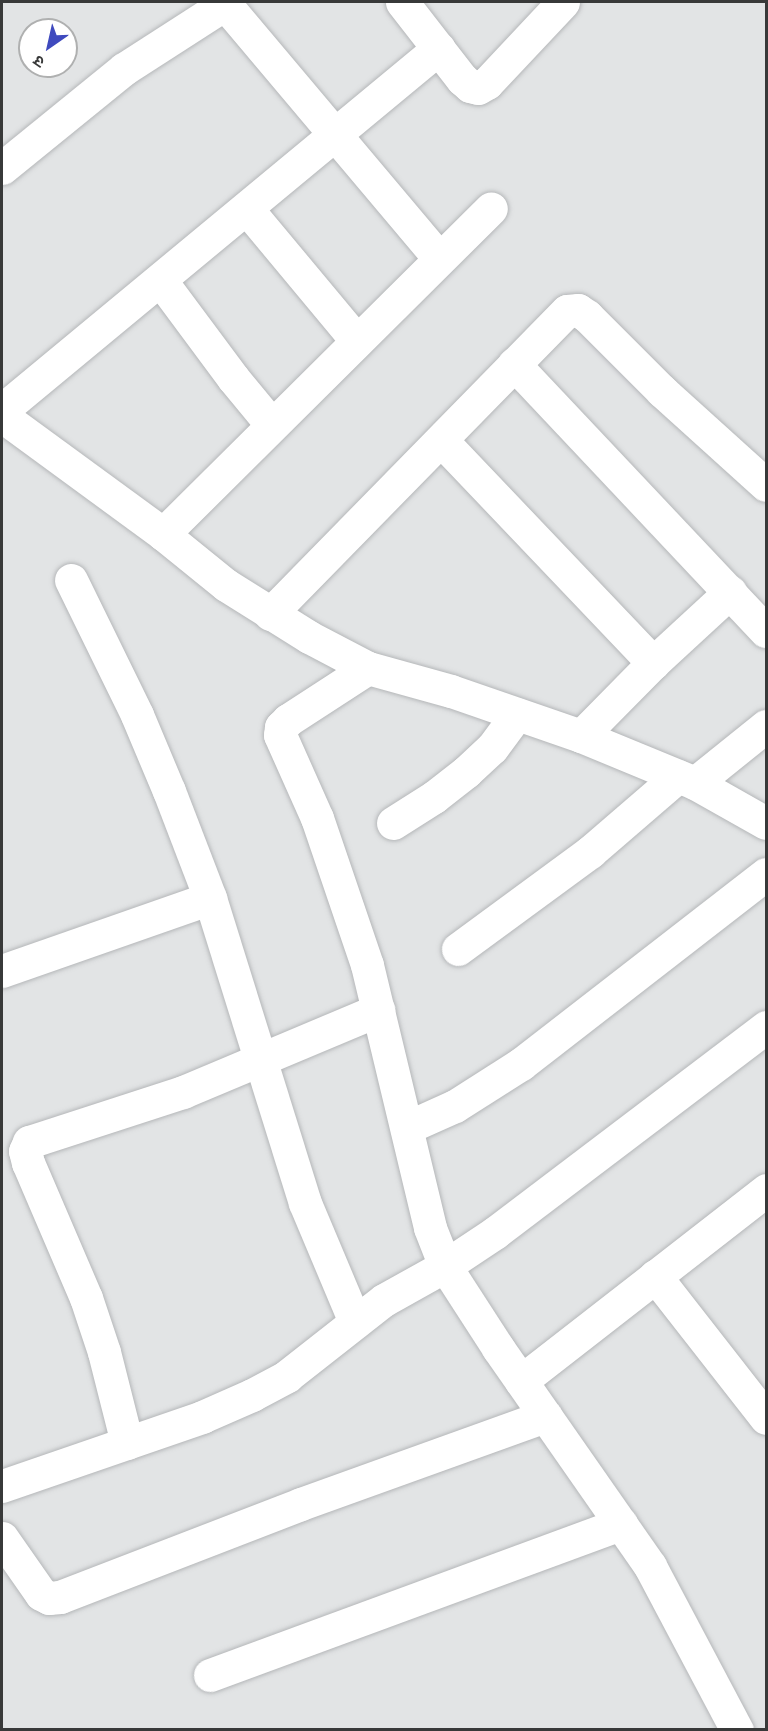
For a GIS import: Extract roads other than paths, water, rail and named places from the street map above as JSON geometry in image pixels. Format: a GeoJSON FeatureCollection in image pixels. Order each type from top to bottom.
{"type":"FeatureCollection","features":[{"type":"Feature","properties":{"kind":"street"},"geometry":{"type":"LineString","coordinates":[[402,2],[462,79],[470,86],[478,88],[487,83],[563,2]]}},
{"type":"Feature","properties":{"kind":"street"},"geometry":{"type":"LineString","coordinates":[[2,168],[124,69],[226,3],[439,258]]}},
{"type":"Feature","properties":{"kind":"street"},"geometry":{"type":"LineString","coordinates":[[2,410],[439,48]]}},
{"type":"Feature","properties":{"kind":"street"},"geometry":{"type":"LineString","coordinates":[[163,534],[271,424],[491,208]]}},
{"type":"Feature","properties":{"kind":"street"},"geometry":{"type":"LineString","coordinates":[[247,209],[356,340]]}},
{"type":"Feature","properties":{"kind":"street"},"geometry":{"type":"LineString","coordinates":[[161,280],[233,378],[271,424]]}},
{"type":"Feature","properties":{"kind":"street"},"geometry":{"type":"LineString","coordinates":[[270,614],[567,311],[578,310],[662,392],[766,485]]}},
{"type":"Feature","properties":{"kind":"street"},"geometry":{"type":"LineString","coordinates":[[514,364],[766,631]]}},
{"type":"Feature","properties":{"kind":"street"},"geometry":{"type":"LineString","coordinates":[[2,416],[163,534],[226,585],[270,614],[368,668],[581,736],[687,780],[766,823]]}},
{"type":"Feature","properties":{"kind":"street"},"geometry":{"type":"LineString","coordinates":[[441,440],[652,663]]}},
{"type":"Feature","properties":{"kind":"street"},"geometry":{"type":"LineString","coordinates":[[71,580],[137,715],[210,898],[305,1203],[355,1322]]}},
{"type":"Feature","properties":{"kind":"street"},"geometry":{"type":"LineString","coordinates":[[581,736],[652,663],[730,592]]}},
{"type":"Feature","properties":{"kind":"street"},"geometry":{"type":"LineString","coordinates":[[368,668],[288,720],[281,727],[280,735],[316,818],[368,965],[408,1127],[429,1228],[445,1266],[521,1381],[650,1566],[737,1730]]}},
{"type":"Feature","properties":{"kind":"street"},"geometry":{"type":"LineString","coordinates":[[393,823],[434,797],[466,771],[492,748],[518,714]]}},
{"type":"Feature","properties":{"kind":"street"},"geometry":{"type":"LineString","coordinates":[[458,949],[687,780],[766,726]]}},
{"type":"Feature","properties":{"kind":"street"},"geometry":{"type":"LineString","coordinates":[[408,1127],[455,1106],[521,1064],[766,874]]}},
{"type":"Feature","properties":{"kind":"street"},"geometry":{"type":"LineString","coordinates":[[2,971],[210,898]]}},
{"type":"Feature","properties":{"kind":"street"},"geometry":{"type":"LineString","coordinates":[[127,1443],[104,1352],[93,1319],[32,1174],[26,1151],[29,1143],[173,1095],[378,1010]]}},
{"type":"Feature","properties":{"kind":"street"},"geometry":{"type":"LineString","coordinates":[[2,1486],[202,1417],[252,1395],[287,1376],[384,1300],[445,1266],[606,1151],[766,1027]]}},
{"type":"Feature","properties":{"kind":"street"},"geometry":{"type":"LineString","coordinates":[[521,1381],[766,1190]]}},
{"type":"Feature","properties":{"kind":"street"},"geometry":{"type":"LineString","coordinates":[[655,1276],[766,1418]]}},
{"type":"Feature","properties":{"kind":"street"},"geometry":{"type":"LineString","coordinates":[[2,1538],[41,1594],[49,1599],[60,1597],[301,1504],[546,1416]]}},
{"type":"Feature","properties":{"kind":"street"},"geometry":{"type":"LineString","coordinates":[[210,1675],[621,1524]]}}]}
